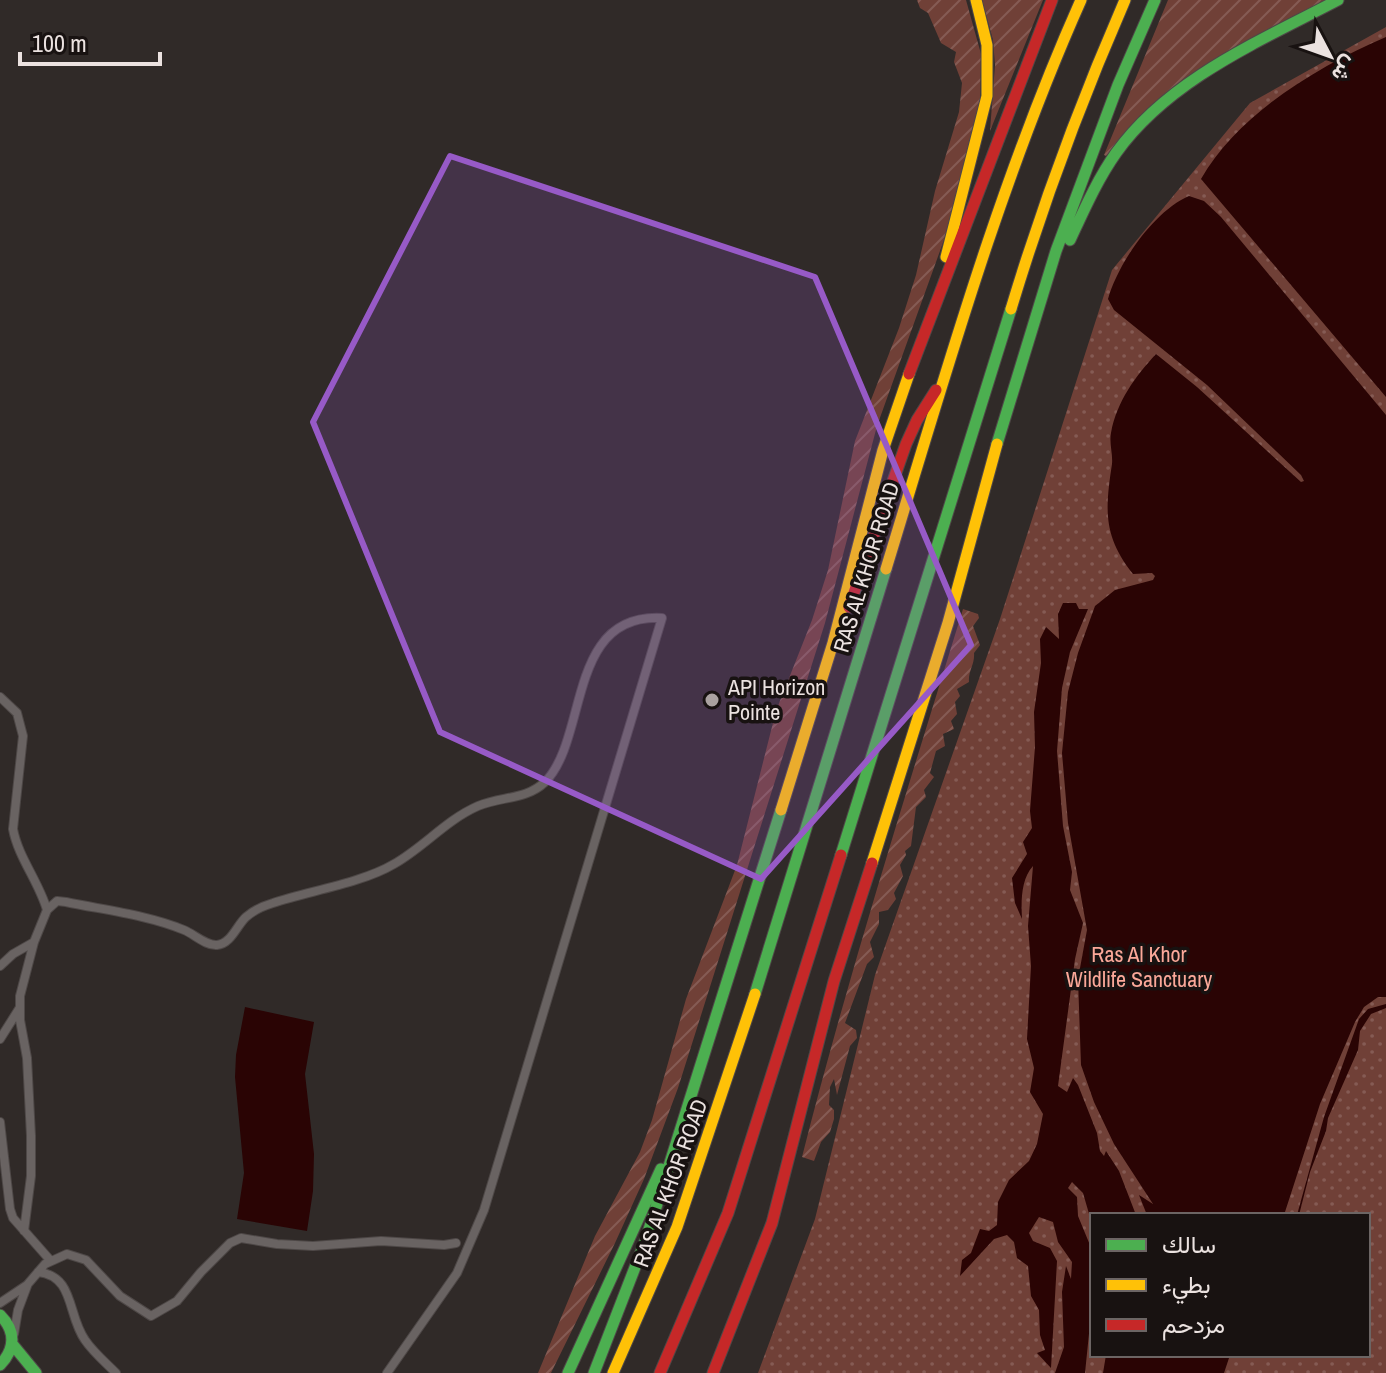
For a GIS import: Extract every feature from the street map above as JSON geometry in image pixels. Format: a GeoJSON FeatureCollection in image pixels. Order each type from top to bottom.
{"type":"FeatureCollection","features":[{"type":"Feature","properties":{"kind":"main road"},"geometry":{"type":"LineString","coordinates":[[943,284],[949,238],[987,96],[987,45],[976,0]]}},
{"type":"Feature","properties":{"kind":"main road"},"geometry":{"type":"LineString","coordinates":[[594,1373],[646,1239],[693,1096],[833,643],[883,450],[1001,128],[1052,0]]}},
{"type":"Feature","properties":{"kind":"main road","name":"RAS AL KHOR ROAD"},"geometry":{"type":"LineString","coordinates":[[613,1373],[664,1261],[711,1135],[989,232],[1081,0]]}},
{"type":"Feature","properties":{"kind":"main road"},"geometry":{"type":"LineString","coordinates":[[660,1373],[728,1213],[923,596],[1037,222],[1087,87],[1125,0]]}},
{"type":"Feature","properties":{"kind":"main road"},"geometry":{"type":"LineString","coordinates":[[711,1373],[757,1265],[781,1195],[834,981],[948,623],[989,470],[1056,251],[1118,85],[1155,0]]}},
{"type":"Feature","properties":{"kind":"main road"},"geometry":{"type":"LineString","coordinates":[[989,470],[1009,429],[1072,235],[1109,160],[1134,129],[1175,91],[1338,0]]}},
{"type":"Feature","properties":{"kind":"main road"},"geometry":{"type":"LineString","coordinates":[[833,643],[858,586],[906,444],[922,411],[942,384]]}},
{"type":"Feature","properties":{"kind":"main road"},"geometry":{"type":"LineString","coordinates":[[568,1373],[693,1096]]}},
{"type":"Feature","properties":{"kind":"main road"},"geometry":{"type":"LineString","coordinates":[[0,1315],[11,1326],[14,1341],[36,1373]]}},
{"type":"Feature","properties":{"kind":"main road"},"geometry":{"type":"LineString","coordinates":[[0,1365],[9,1356],[14,1341]]}},
{"type":"Feature","properties":{"kind":"street"},"geometry":{"type":"LineString","coordinates":[[24,1231],[31,1176],[31,1136],[27,1058],[19,1008],[22,981],[47,910],[57,901],[66,902],[168,925],[218,945],[228,940],[245,918],[263,906],[387,868],[469,810],[500,799],[524,796],[542,785],[559,762],[587,670],[598,649],[613,634],[632,623],[662,618],[484,1210],[457,1273],[387,1373]]}},
{"type":"Feature","properties":{"kind":"street"},"geometry":{"type":"LineString","coordinates":[[0,697],[17,713],[23,736],[13,829],[15,840],[37,880],[47,910]]}},
{"type":"Feature","properties":{"kind":"street"},"geometry":{"type":"LineString","coordinates":[[0,966],[34,942]]}},
{"type":"Feature","properties":{"kind":"street"},"geometry":{"type":"LineString","coordinates":[[0,1039],[19,1008]]}},
{"type":"Feature","properties":{"kind":"street"},"geometry":{"type":"LineString","coordinates":[[0,1122],[7,1200],[13,1218],[50,1260]]}},
{"type":"Feature","properties":{"kind":"street"},"geometry":{"type":"LineString","coordinates":[[0,1303],[27,1285],[50,1260],[67,1254],[86,1260],[120,1296],[151,1316],[177,1301],[230,1243],[241,1238],[313,1246],[381,1241],[456,1243]]}},
{"type":"Feature","properties":{"kind":"street"},"geometry":{"type":"LineString","coordinates":[[38,1272],[51,1273],[63,1283],[85,1341],[116,1373]]}},
{"type":"Feature","properties":{"kind":"street"},"geometry":{"type":"LineString","coordinates":[[14,1341],[18,1310],[27,1285]]}},
{"type":"Feature","properties":{"kind":"highlighted area"},"geometry":{"type":"Polygon","coordinates":[[[450,156],[815,277],[971,645],[761,879],[440,732],[313,422],[450,156]]]}},
{"type":"Feature","properties":{"kind":"green space"},"geometry":{"type":"Polygon","coordinates":[[[917,0],[966,0],[981,54],[980,105],[945,237],[877,426],[825,623],[678,1088],[644,1179],[615,1243],[551,1373],[538,1373],[595,1236],[640,1152],[652,1120],[686,999],[737,865],[776,711],[828,570],[855,441],[916,275],[935,191],[959,112],[962,83],[954,62],[956,52],[941,43],[928,13],[920,8],[917,0]]]}},
{"type":"Feature","properties":{"kind":"green space"},"geometry":{"type":"Polygon","coordinates":[[[982,0],[1043,0],[990,131],[995,65],[993,40],[982,0]]]}},
{"type":"Feature","properties":{"kind":"green space"},"geometry":{"type":"Polygon","coordinates":[[[1168,0],[1331,0],[1203,70],[1106,156],[1104,155],[1168,0]]]}},
{"type":"Feature","properties":{"kind":"green space","name":"Ras Al Khor Wildlife Sanctuary"},"geometry":{"type":"Polygon","coordinates":[[[1386,27],[1386,1373],[758,1373],[815,1219],[875,975],[1000,619],[1112,270],[1250,103],[1386,27]]]}},
{"type":"Feature","properties":{"kind":"green space"},"geometry":{"type":"Polygon","coordinates":[[[963,609],[978,614],[979,618],[973,626],[980,645],[974,653],[969,682],[957,689],[960,696],[955,702],[957,714],[951,721],[954,729],[943,734],[945,746],[936,751],[930,773],[934,777],[924,790],[926,797],[916,807],[911,846],[905,851],[900,865],[903,876],[894,893],[896,899],[888,910],[879,912],[879,924],[870,942],[874,957],[867,964],[845,1023],[856,1030],[857,1038],[850,1046],[837,1095],[834,1079],[830,1087],[829,1105],[834,1110],[834,1119],[814,1161],[802,1157],[820,1088],[963,609]]]}},
{"type":"Feature","properties":{"kind":"shaded area"},"geometry":{"type":"Polygon","coordinates":[[[1386,37],[1386,397],[1201,179],[1236,133],[1282,94],[1333,63],[1386,37]]]}},
{"type":"Feature","properties":{"kind":"shaded area"},"geometry":{"type":"Polygon","coordinates":[[[1189,196],[1204,201],[1221,217],[1386,415],[1386,997],[1378,997],[1364,1007],[1355,1022],[1320,1104],[1285,1213],[1146,1213],[1139,1195],[1153,1204],[1114,1144],[1081,1065],[1078,979],[1087,930],[1068,823],[1062,753],[1068,692],[1095,606],[1115,590],[1153,580],[1155,576],[1152,573],[1133,574],[1111,535],[1108,495],[1111,437],[1122,400],[1156,354],[1301,482],[1304,481],[1207,385],[1114,310],[1108,299],[1120,270],[1139,240],[1176,203],[1189,196]]]}},
{"type":"Feature","properties":{"kind":"shaded area"},"geometry":{"type":"Polygon","coordinates":[[[1063,603],[1076,603],[1079,609],[1088,609],[1070,652],[1062,688],[1057,751],[1063,826],[1072,872],[1070,890],[1083,923],[1075,959],[1058,1086],[1067,1092],[1073,1078],[1078,1085],[1097,1133],[1100,1151],[1104,1156],[1106,1151],[1119,1171],[1135,1213],[1090,1213],[1090,1217],[1083,1193],[1072,1182],[1068,1188],[1077,1197],[1078,1216],[1090,1245],[1090,1324],[1085,1373],[1055,1373],[1064,1347],[1062,1292],[1066,1266],[1071,1279],[1072,1262],[1058,1242],[1053,1222],[1039,1217],[1029,1233],[1033,1241],[1050,1248],[1057,1261],[1051,1368],[1037,1353],[1045,1350],[1040,1335],[1039,1310],[1031,1296],[1028,1266],[1017,1258],[1014,1242],[1007,1235],[994,1239],[960,1276],[962,1260],[971,1253],[980,1229],[989,1231],[997,1225],[998,1202],[1009,1180],[1029,1161],[1037,1144],[1043,1114],[1030,1092],[1034,1068],[1027,1039],[1031,966],[1028,926],[1033,866],[1024,884],[1022,919],[1015,903],[1012,878],[1027,854],[1023,842],[1032,828],[1034,712],[1041,663],[1040,639],[1046,627],[1059,639],[1058,614],[1063,603]]]}},
{"type":"Feature","properties":{"kind":"shaded area"},"geometry":{"type":"Polygon","coordinates":[[[1386,1004],[1386,1008],[1371,1014],[1360,1031],[1358,1050],[1328,1118],[1298,1213],[1324,1117],[1359,1019],[1368,1009],[1386,1004]]]}},
{"type":"Feature","properties":{"kind":"shaded area"},"geometry":{"type":"Polygon","coordinates":[[[245,1007],[314,1022],[305,1074],[314,1154],[307,1231],[237,1219],[244,1173],[235,1077],[245,1007]]]}},
{"type":"Feature","properties":{"kind":"shaded area"},"geometry":{"type":"Polygon","coordinates":[[[1106,1357],[1229,1357],[1224,1373],[1103,1373],[1106,1357]]]}},
{"type":"Feature","properties":{"kind":"traffic: fast"},"geometry":{"type":"LineString","coordinates":[[997,444],[1056,251],[1118,85],[1155,0]]}},
{"type":"Feature","properties":{"kind":"traffic: fast"},"geometry":{"type":"LineString","coordinates":[[1070,240],[1116,153],[1162,104],[1218,64],[1338,0]]}},
{"type":"Feature","properties":{"kind":"traffic: fast"},"geometry":{"type":"LineString","coordinates":[[841,855],[1011,309]]}},
{"type":"Feature","properties":{"kind":"traffic: fast"},"geometry":{"type":"LineString","coordinates":[[755,994],[886,569]]}},
{"type":"Feature","properties":{"kind":"traffic: fast"},"geometry":{"type":"LineString","coordinates":[[594,1373],[646,1239],[781,810]]}},
{"type":"Feature","properties":{"kind":"traffic: fast"},"geometry":{"type":"LineString","coordinates":[[568,1373],[661,1169]]}},
{"type":"Feature","properties":{"kind":"traffic: fast"},"geometry":{"type":"LineString","coordinates":[[0,1315],[9,1327],[12,1340],[9,1352],[0,1365]]}},
{"type":"Feature","properties":{"kind":"traffic: fast"},"geometry":{"type":"LineString","coordinates":[[13,1345],[36,1373]]}},
{"type":"Feature","properties":{"kind":"traffic: slow"},"geometry":{"type":"LineString","coordinates":[[946,257],[987,96],[987,45],[976,0]]}},
{"type":"Feature","properties":{"kind":"traffic: slow"},"geometry":{"type":"LineString","coordinates":[[886,569],[999,210],[1051,69],[1081,0]]}},
{"type":"Feature","properties":{"kind":"traffic: slow"},"geometry":{"type":"LineString","coordinates":[[1011,309],[1064,153],[1125,0]]}},
{"type":"Feature","properties":{"kind":"traffic: slow"},"geometry":{"type":"LineString","coordinates":[[781,810],[833,643],[883,450],[909,374]]}},
{"type":"Feature","properties":{"kind":"traffic: slow"},"geometry":{"type":"LineString","coordinates":[[872,863],[948,623],[997,444]]}},
{"type":"Feature","properties":{"kind":"traffic: slow"},"geometry":{"type":"LineString","coordinates":[[613,1373],[677,1227],[755,994]]}},
{"type":"Feature","properties":{"kind":"traffic: jam"},"geometry":{"type":"LineString","coordinates":[[909,374],[1052,0]]}},
{"type":"Feature","properties":{"kind":"traffic: jam"},"geometry":{"type":"LineString","coordinates":[[849,607],[906,444],[936,390]]}},
{"type":"Feature","properties":{"kind":"traffic: jam"},"geometry":{"type":"LineString","coordinates":[[660,1373],[728,1213],[841,855]]}},
{"type":"Feature","properties":{"kind":"traffic: jam"},"geometry":{"type":"LineString","coordinates":[[713,1373],[772,1223],[834,981],[872,863]]}},
{"type":"Feature","properties":{"kind":"place","name":"API Horizon Pointe"},"geometry":{"type":"Point","coordinates":[712,700]}}]}
